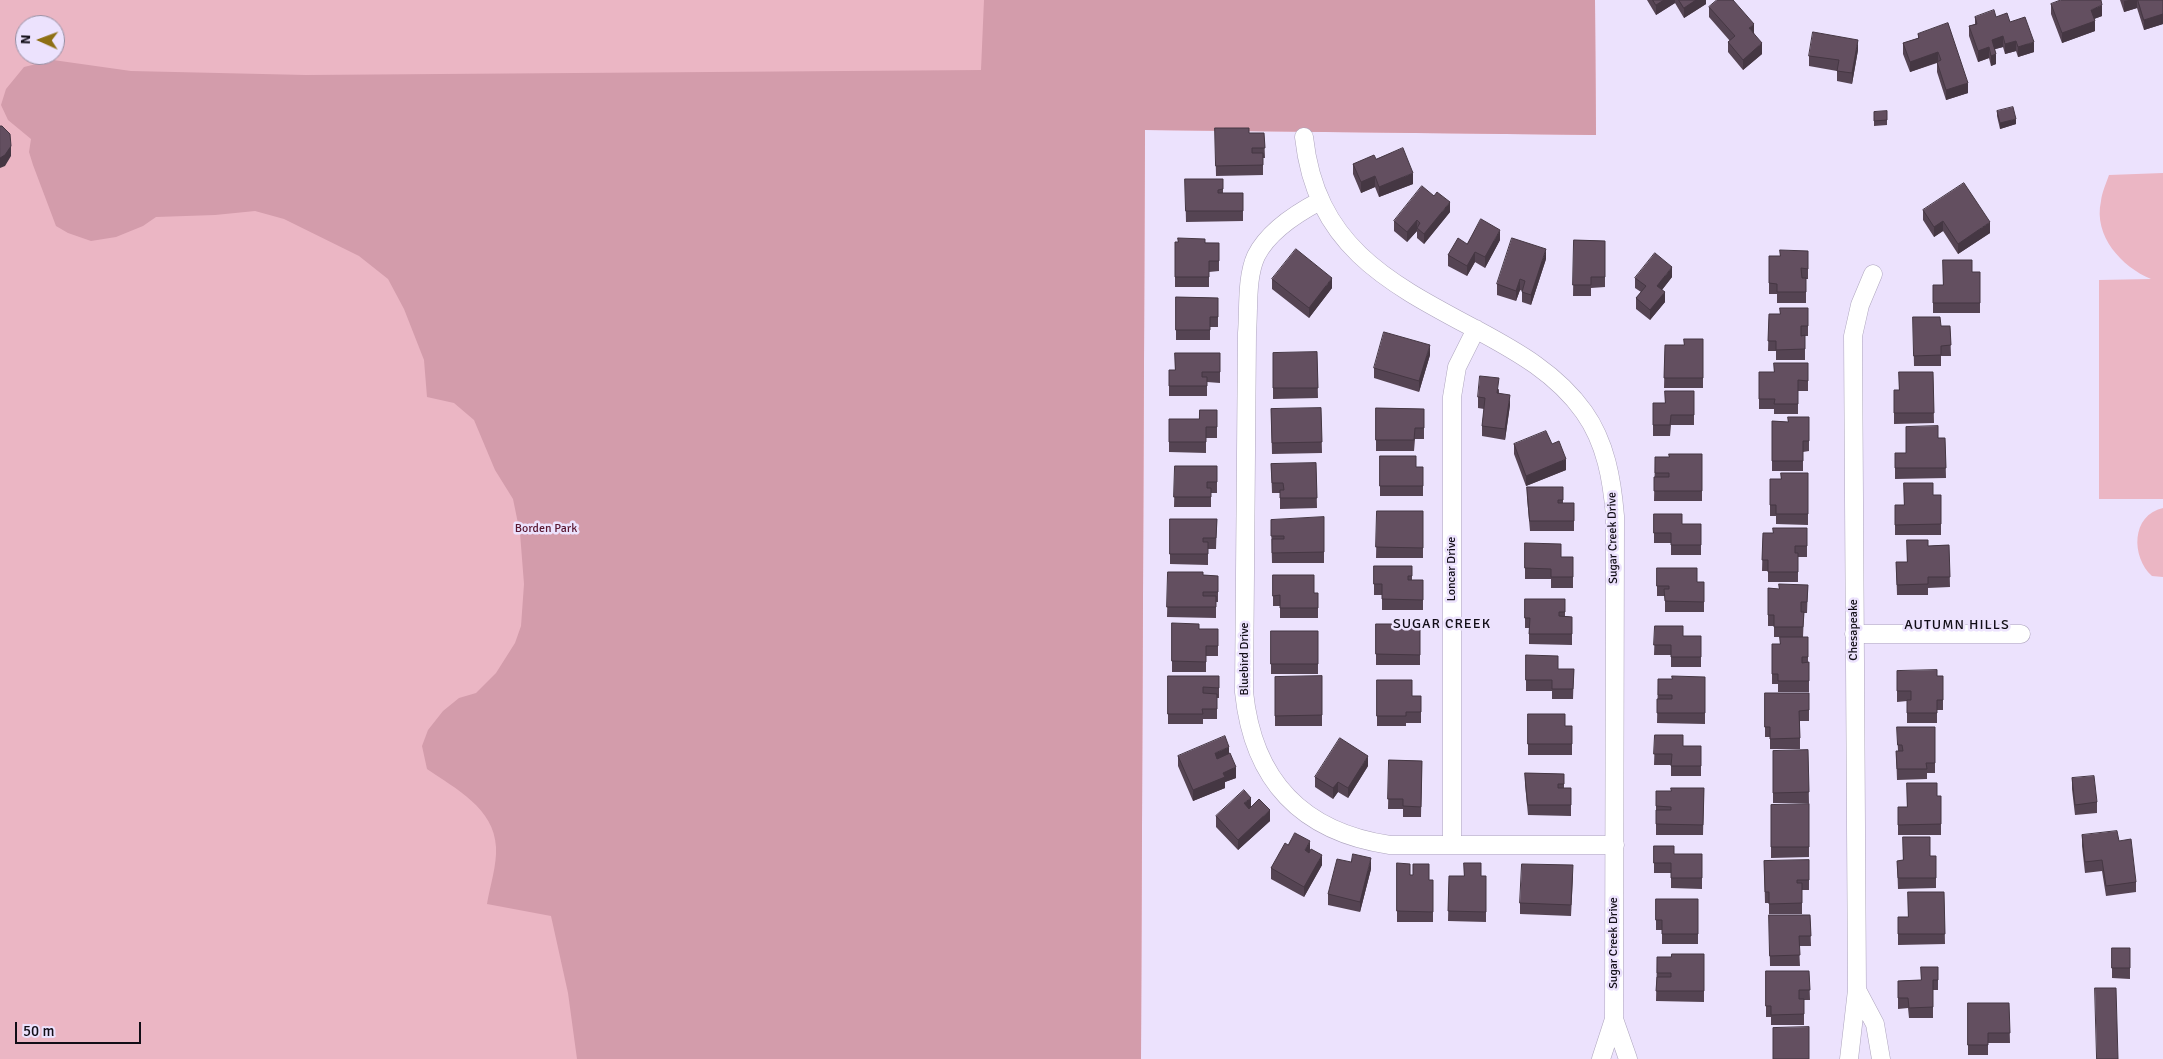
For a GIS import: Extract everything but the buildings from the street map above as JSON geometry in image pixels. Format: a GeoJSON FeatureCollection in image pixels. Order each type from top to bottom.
{"type":"FeatureCollection","features":[{"type":"Feature","properties":{"kind":"street","name":"Sugar Creek Drive"},"geometry":{"type":"LineString","coordinates":[[1304,138],[1307,161],[1320,200],[1339,232],[1367,264],[1383,276],[1527,358],[1569,393],[1595,430],[1610,473],[1615,516],[1614,1019],[1600,1059]]}},
{"type":"Feature","properties":{"kind":"street","name":"Bluebird Drive"},"geometry":{"type":"LineString","coordinates":[[1320,200],[1299,212],[1269,239],[1256,256],[1250,281],[1247,333],[1244,682],[1251,736],[1269,775],[1290,800],[1324,826],[1366,841],[1390,845],[1614,845]]}},
{"type":"Feature","properties":{"kind":"street","name":"Chesapeake"},"geometry":{"type":"LineString","coordinates":[[1849,1059],[1857,990],[1852,336],[1860,305],[1873,274]]}},
{"type":"Feature","properties":{"kind":"street","name":"Loncar Drive"},"geometry":{"type":"LineString","coordinates":[[1452,844],[1452,397],[1456,367],[1476,329]]}},
{"type":"Feature","properties":{"kind":"street"},"geometry":{"type":"LineString","coordinates":[[1854,634],[2021,634]]}},
{"type":"Feature","properties":{"kind":"street","name":"Chesapeake"},"geometry":{"type":"LineString","coordinates":[[1857,990],[1875,1024],[1881,1059]]}},
{"type":"Feature","properties":{"kind":"street","name":"Sugar Creek Drive"},"geometry":{"type":"LineString","coordinates":[[1614,1019],[1628,1059]]}},
{"type":"Feature","properties":{"kind":"green space","name":"Borden Park"},"geometry":{"type":"Polygon","coordinates":[[[0,0],[1595,0],[1596,135],[1145,130],[1141,1059],[0,1059],[0,0]]]}},
{"type":"Feature","properties":{"kind":"green space","name":"Borden Park"},"geometry":{"type":"Polygon","coordinates":[[[984,0],[1595,0],[1596,135],[1145,130],[1141,1059],[577,1059],[568,993],[551,916],[487,904],[495,861],[494,833],[481,810],[472,801],[427,769],[422,746],[428,730],[443,711],[459,698],[476,693],[496,673],[515,643],[521,626],[524,584],[520,533],[513,499],[495,470],[474,420],[454,403],[427,397],[424,360],[404,309],[388,279],[359,256],[284,219],[255,211],[215,215],[156,217],[143,226],[116,237],[91,241],[68,233],[56,226],[29,152],[31,139],[8,120],[1,105],[6,89],[24,67],[32,65],[65,65],[65,62],[131,71],[306,75],[981,70],[984,0]]]}},
{"type":"Feature","properties":{"kind":"green space"},"geometry":{"type":"Polygon","coordinates":[[[2163,173],[2163,499],[2099,499],[2099,280],[2151,279],[2140,274],[2120,258],[2106,238],[2101,226],[2100,214],[2103,191],[2109,175],[2163,173]]]}},
{"type":"Feature","properties":{"kind":"green space"},"geometry":{"type":"Polygon","coordinates":[[[2163,508],[2163,577],[2152,576],[2145,568],[2140,558],[2138,538],[2140,528],[2145,519],[2152,512],[2163,508]]]}},
{"type":"Feature","properties":{"kind":"district","name":"SUGAR CREEK"},"geometry":{"type":"Point","coordinates":[1442,624]}},
{"type":"Feature","properties":{"kind":"district","name":"AUTUMN HILLS"},"geometry":{"type":"Point","coordinates":[1957,625]}}]}
